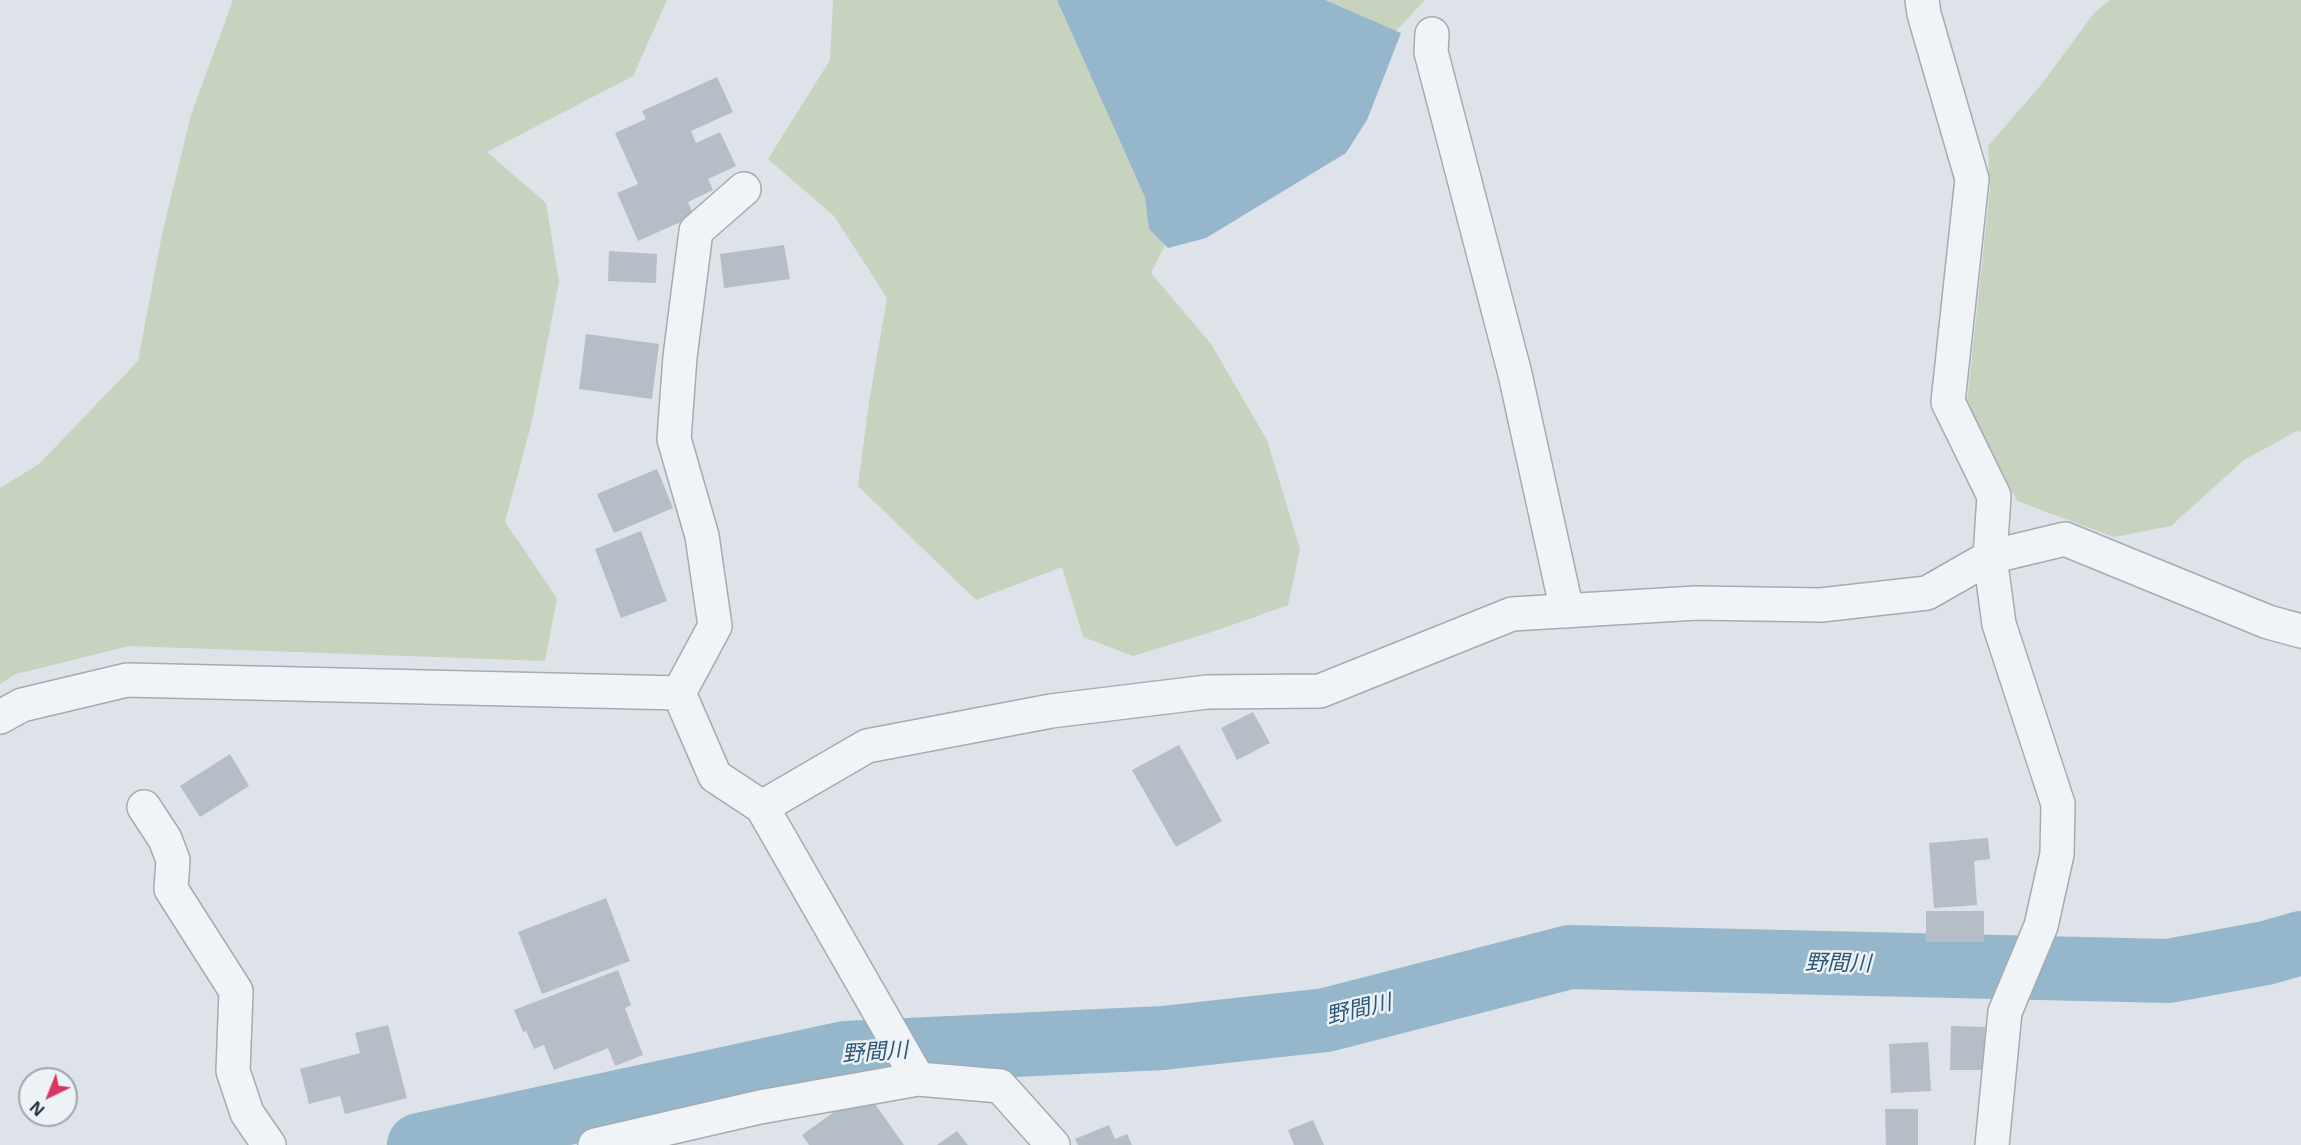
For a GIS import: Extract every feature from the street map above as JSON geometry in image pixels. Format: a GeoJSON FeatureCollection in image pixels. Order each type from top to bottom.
{"type":"FeatureCollection","features":[{"type":"Feature","properties":{"kind":"street"},"geometry":{"type":"LineString","coordinates":[[1922,0],[1924,14],[1972,179],[1948,402],[1994,496],[1990,557],[1999,624],[2058,804],[2057,854],[2041,926],[2006,1012],[1992,1145]]}},
{"type":"Feature","properties":{"kind":"street"},"geometry":{"type":"LineString","coordinates":[[1432,34],[1431,52],[1515,374],[1567,611]]}},
{"type":"Feature","properties":{"kind":"street"},"geometry":{"type":"LineString","coordinates":[[679,693],[715,626],[702,536],[674,439],[680,357],[694,243],[696,231],[744,189]]}},
{"type":"Feature","properties":{"kind":"street"},"geometry":{"type":"LineString","coordinates":[[762,807],[867,747],[1051,711],[1207,692],[1320,691],[1512,615],[1696,603],[1821,605],[1927,593],[1990,557],[2065,538],[2257,617],[2301,631]]}},
{"type":"Feature","properties":{"kind":"street"},"geometry":{"type":"LineString","coordinates":[[0,717],[22,705],[127,680],[679,693]]}},
{"type":"Feature","properties":{"kind":"street"},"geometry":{"type":"LineString","coordinates":[[679,693],[716,776],[762,807],[918,1079]]}},
{"type":"Feature","properties":{"kind":"street"},"geometry":{"type":"LineString","coordinates":[[144,807],[165,839],[172,860],[171,889],[236,991],[233,1071],[247,1113],[269,1145]]}},
{"type":"Feature","properties":{"kind":"street"},"geometry":{"type":"LineString","coordinates":[[595,1145],[760,1107],[918,1079],[1000,1086],[1053,1145]]}},
{"type":"Feature","properties":{"kind":"green space"},"geometry":{"type":"Polygon","coordinates":[[[233,0],[667,0],[633,76],[487,152],[546,203],[559,282],[532,421],[505,522],[557,598],[545,661],[129,646],[16,674],[0,684],[0,488],[39,464],[138,361],[162,234],[191,115],[233,0]]]}},
{"type":"Feature","properties":{"kind":"green space"},"geometry":{"type":"Polygon","coordinates":[[[833,0],[1425,0],[1357,73],[1197,182],[1151,273],[1211,344],[1267,440],[1300,549],[1288,605],[1215,631],[1133,656],[1083,637],[1062,567],[976,600],[858,486],[869,402],[887,298],[834,216],[768,159],[830,60],[833,0]]]}},
{"type":"Feature","properties":{"kind":"green space"},"geometry":{"type":"Polygon","coordinates":[[[2110,0],[2301,0],[2301,432],[2297,431],[2244,460],[2171,526],[2114,537],[2017,501],[1967,403],[1990,188],[1988,146],[2041,85],[2094,13],[2110,0]]]}},
{"type":"Feature","properties":{"kind":"water"},"geometry":{"type":"Polygon","coordinates":[[[1057,0],[1325,0],[1401,33],[1367,120],[1346,153],[1206,238],[1168,248],[1149,229],[1145,197],[1057,0]]]}},
{"type":"Feature","properties":{"kind":"building"},"geometry":{"type":"Polygon","coordinates":[[[717,77],[733,112],[691,131],[696,143],[720,132],[736,166],[708,179],[713,190],[688,202],[694,216],[638,241],[617,193],[638,184],[615,133],[646,119],[642,111],[717,77]]]}},
{"type":"Feature","properties":{"kind":"building"},"geometry":{"type":"Polygon","coordinates":[[[784,245],[790,279],[724,288],[720,254],[784,245]]]}},
{"type":"Feature","properties":{"kind":"building"},"geometry":{"type":"Polygon","coordinates":[[[609,251],[657,254],[656,283],[608,281],[609,251]]]}},
{"type":"Feature","properties":{"kind":"building"},"geometry":{"type":"Polygon","coordinates":[[[586,334],[659,344],[652,399],[579,389],[586,334]]]}},
{"type":"Feature","properties":{"kind":"building"},"geometry":{"type":"Polygon","coordinates":[[[657,469],[673,508],[614,533],[597,494],[657,469]]]}},
{"type":"Feature","properties":{"kind":"building"},"geometry":{"type":"Polygon","coordinates":[[[641,531],[667,601],[621,618],[595,549],[641,531]]]}},
{"type":"Feature","properties":{"kind":"building"},"geometry":{"type":"Polygon","coordinates":[[[1253,712],[1270,743],[1237,760],[1221,728],[1253,712]]]}},
{"type":"Feature","properties":{"kind":"building"},"geometry":{"type":"Polygon","coordinates":[[[1179,745],[1222,821],[1176,847],[1132,770],[1179,745]]]}},
{"type":"Feature","properties":{"kind":"building"},"geometry":{"type":"Polygon","coordinates":[[[230,754],[249,786],[200,817],[180,786],[230,754]]]}},
{"type":"Feature","properties":{"kind":"building"},"geometry":{"type":"Polygon","coordinates":[[[1988,838],[1990,859],[1974,861],[1977,905],[1934,908],[1929,843],[1988,838]]]}},
{"type":"Feature","properties":{"kind":"building"},"geometry":{"type":"Polygon","coordinates":[[[606,898],[630,961],[542,994],[518,932],[606,898]]]}},
{"type":"Feature","properties":{"kind":"building"},"geometry":{"type":"Polygon","coordinates":[[[1926,911],[1984,911],[1984,942],[1926,942],[1926,911]]]}},
{"type":"Feature","properties":{"kind":"building"},"geometry":{"type":"Polygon","coordinates":[[[618,970],[631,1005],[625,1008],[643,1055],[615,1066],[608,1048],[554,1070],[544,1045],[534,1049],[526,1031],[523,1032],[514,1010],[618,970]]]}},
{"type":"Feature","properties":{"kind":"building"},"geometry":{"type":"Polygon","coordinates":[[[388,1025],[407,1098],[345,1114],[340,1096],[309,1104],[300,1069],[360,1053],[355,1033],[388,1025]]]}},
{"type":"Feature","properties":{"kind":"building"},"geometry":{"type":"Polygon","coordinates":[[[1951,1026],[1985,1027],[1984,1070],[1950,1070],[1951,1026]]]}},
{"type":"Feature","properties":{"kind":"building"},"geometry":{"type":"Polygon","coordinates":[[[1928,1042],[1931,1091],[1891,1093],[1889,1044],[1928,1042]]]}},
{"type":"Feature","properties":{"kind":"building"},"geometry":{"type":"Polygon","coordinates":[[[865,1090],[904,1145],[809,1145],[802,1135],[865,1090]]]}},
{"type":"Feature","properties":{"kind":"building"},"geometry":{"type":"Polygon","coordinates":[[[1885,1109],[1918,1109],[1918,1145],[1886,1145],[1885,1109]]]}},
{"type":"Feature","properties":{"kind":"building"},"geometry":{"type":"Polygon","coordinates":[[[1313,1120],[1324,1145],[1294,1145],[1288,1130],[1313,1120]]]}},
{"type":"Feature","properties":{"kind":"building"},"geometry":{"type":"Polygon","coordinates":[[[1109,1125],[1115,1139],[1127,1134],[1132,1145],[1078,1145],[1075,1139],[1109,1125]]]}},
{"type":"Feature","properties":{"kind":"building"},"geometry":{"type":"Polygon","coordinates":[[[957,1131],[968,1145],[937,1145],[957,1131]]]}},
{"type":"Feature","properties":{"kind":"waterway","name":"野間川"},"geometry":{"type":"LineString","coordinates":[[419,1145],[845,1053],[1163,1038],[1326,1020],[1570,957],[2168,971],[2266,953],[2301,943]]}}]}
